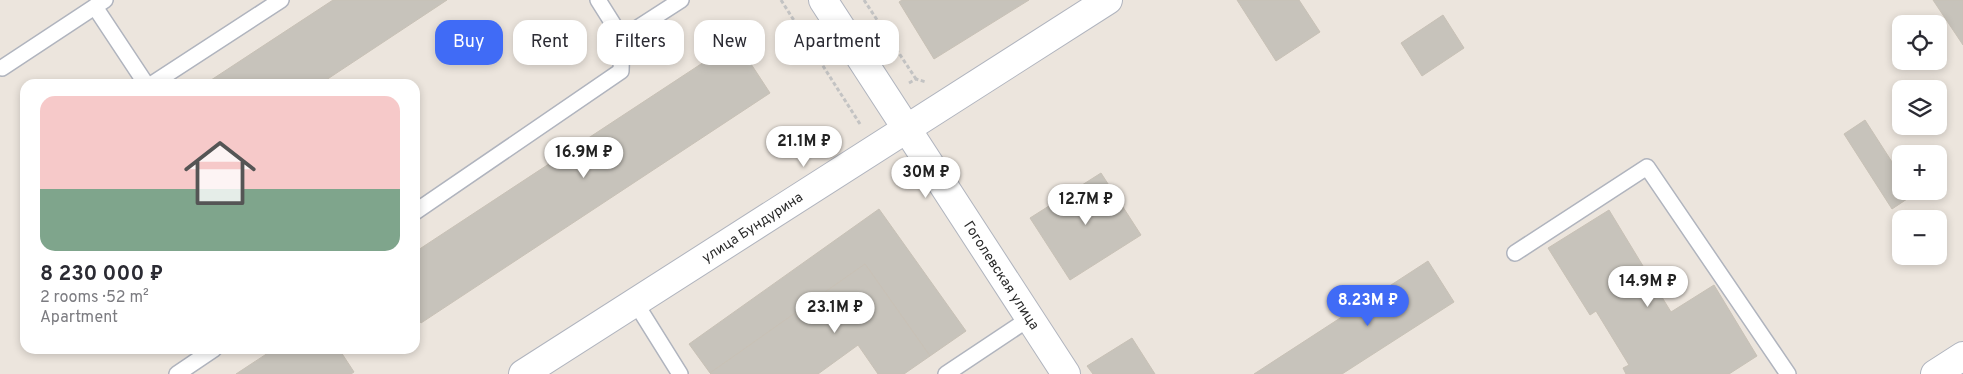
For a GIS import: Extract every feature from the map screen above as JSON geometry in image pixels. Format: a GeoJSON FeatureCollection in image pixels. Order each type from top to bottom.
{"type":"FeatureCollection","features":[{"type":"Feature","properties":{"kind":"street","name":"Гоголевская улица"},"geometry":{"type":"LineString","coordinates":[[823,0],[1066,374]]}},
{"type":"Feature","properties":{"kind":"street","name":"улица Бундурина"},"geometry":{"type":"LineString","coordinates":[[523,374],[905,128],[1108,0]]}},
{"type":"Feature","properties":{"kind":"street"},"geometry":{"type":"LineString","coordinates":[[1935,374],[1963,356]]}},
{"type":"Feature","properties":{"kind":"lane"},"geometry":{"type":"LineString","coordinates":[[160,79],[281,0]]}},
{"type":"Feature","properties":{"kind":"lane"},"geometry":{"type":"LineString","coordinates":[[598,0],[611,20]]}},
{"type":"Feature","properties":{"kind":"lane"},"geometry":{"type":"LineString","coordinates":[[650,20],[681,0]]}},
{"type":"Feature","properties":{"kind":"lane"},"geometry":{"type":"LineString","coordinates":[[2,68],[100,4],[143,79]]}},
{"type":"Feature","properties":{"kind":"lane"},"geometry":{"type":"LineString","coordinates":[[420,209],[621,71],[621,65]]}},
{"type":"Feature","properties":{"kind":"lane"},"geometry":{"type":"LineString","coordinates":[[1515,253],[1647,167],[1788,374]]}},
{"type":"Feature","properties":{"kind":"lane"},"geometry":{"type":"LineString","coordinates":[[635,302],[680,374]]}},
{"type":"Feature","properties":{"kind":"lane"},"geometry":{"type":"LineString","coordinates":[[946,374],[1030,318]]}},
{"type":"Feature","properties":{"kind":"lane"},"geometry":{"type":"LineString","coordinates":[[177,374],[207,354]]}},
{"type":"Feature","properties":{"kind":"path"},"geometry":{"type":"LineString","coordinates":[[781,0],[875,148]]}},
{"type":"Feature","properties":{"kind":"path"},"geometry":{"type":"LineString","coordinates":[[864,0],[916,79]]}},
{"type":"Feature","properties":{"kind":"building"},"geometry":{"type":"Polygon","coordinates":[[[333,0],[447,0],[328,79],[213,79],[333,0]]]}},
{"type":"Feature","properties":{"kind":"building"},"geometry":{"type":"Polygon","coordinates":[[[902,0],[1029,0],[934,59],[899,2],[902,0]]]}},
{"type":"Feature","properties":{"kind":"building"},"geometry":{"type":"Polygon","coordinates":[[[1237,0],[1299,0],[1320,32],[1276,61],[1237,0]]]}},
{"type":"Feature","properties":{"kind":"building"},"geometry":{"type":"Polygon","coordinates":[[[1933,0],[1963,0],[1963,45],[1947,21],[1947,15],[1943,15],[1933,0]]]}},
{"type":"Feature","properties":{"kind":"building"},"geometry":{"type":"Polygon","coordinates":[[[1443,15],[1464,48],[1422,76],[1401,43],[1443,15]]]}},
{"type":"Feature","properties":{"kind":"building"},"geometry":{"type":"Polygon","coordinates":[[[699,65],[752,65],[770,93],[421,323],[420,249],[699,65]]]}},
{"type":"Feature","properties":{"kind":"building"},"geometry":{"type":"Polygon","coordinates":[[[1865,120],[1892,162],[1892,200],[1906,200],[1892,209],[1844,134],[1865,120]]]}},
{"type":"Feature","properties":{"kind":"building"},"geometry":{"type":"Polygon","coordinates":[[[1101,173],[1141,235],[1070,280],[1030,218],[1101,173]]]}},
{"type":"Feature","properties":{"kind":"building"},"geometry":{"type":"Polygon","coordinates":[[[879,209],[966,331],[930,356],[865,264],[710,373],[689,344],[879,209]]]}},
{"type":"Feature","properties":{"kind":"building"},"geometry":{"type":"Polygon","coordinates":[[[1609,210],[1671,312],[1714,285],[1757,356],[1729,374],[1626,374],[1623,368],[1629,365],[1596,311],[1590,315],[1548,248],[1609,210]]]}},
{"type":"Feature","properties":{"kind":"building"},"geometry":{"type":"Polygon","coordinates":[[[1428,261],[1454,302],[1342,374],[1254,374],[1428,261]]]}},
{"type":"Feature","properties":{"kind":"building"},"geometry":{"type":"Polygon","coordinates":[[[865,264],[930,356],[904,374],[878,374],[858,345],[818,374],[710,373],[865,264]]]}},
{"type":"Feature","properties":{"kind":"building"},"geometry":{"type":"Polygon","coordinates":[[[1132,338],[1155,374],[1093,374],[1087,366],[1132,338]]]}},
{"type":"Feature","properties":{"kind":"building"},"geometry":{"type":"Polygon","coordinates":[[[266,354],[342,354],[354,372],[351,374],[236,374],[266,354]]]}}]}
